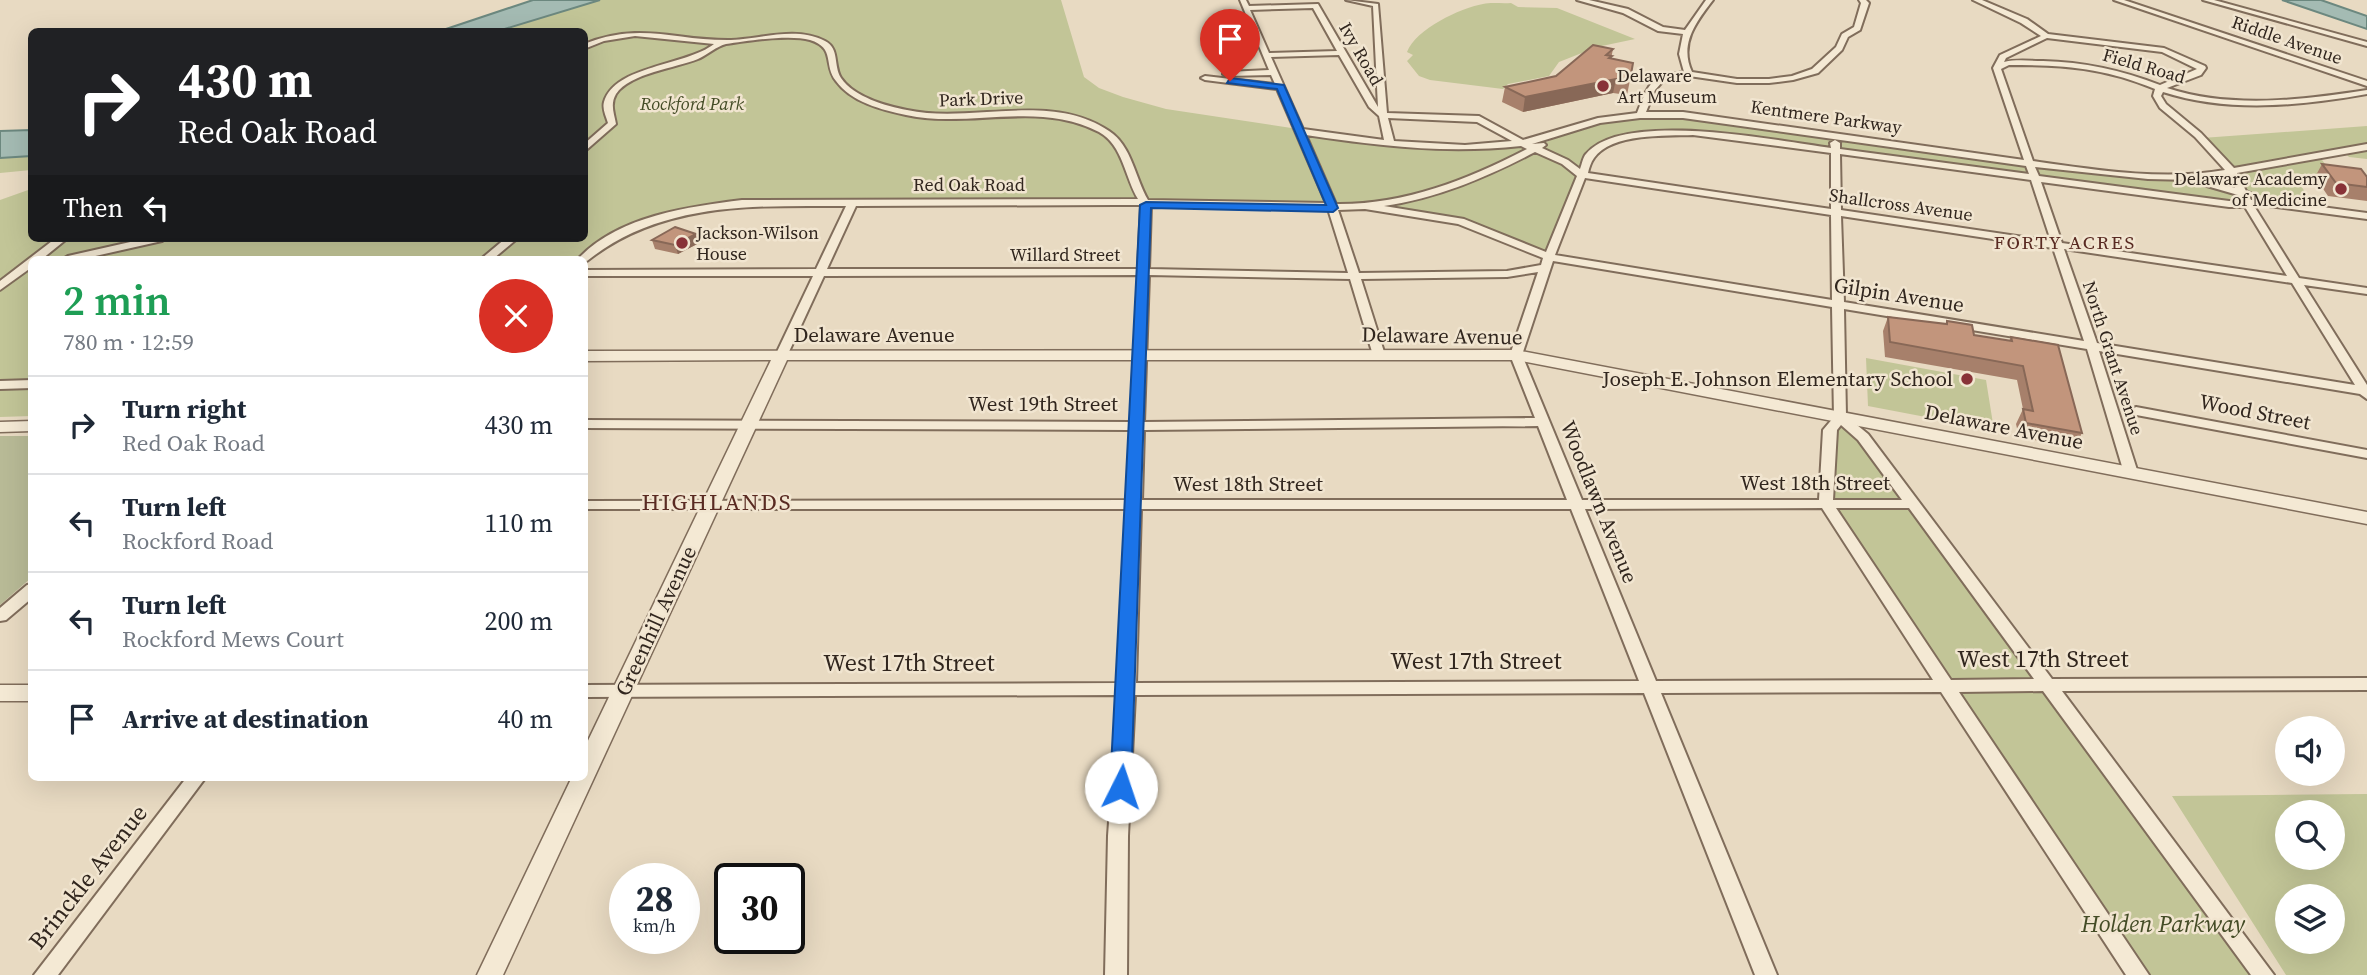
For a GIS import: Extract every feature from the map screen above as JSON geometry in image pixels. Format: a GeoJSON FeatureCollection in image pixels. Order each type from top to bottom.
{"type":"FeatureCollection","features":[{"type":"Feature","properties":{"kind":"street"},"geometry":{"type":"LineString","coordinates":[[1349,0],[1376,5],[1383,115],[1390,145]]}},
{"type":"Feature","properties":{"kind":"street"},"geometry":{"type":"LineString","coordinates":[[1580,0],[1625,11],[1661,29],[1686,32]]}},
{"type":"Feature","properties":{"kind":"street"},"geometry":{"type":"LineString","coordinates":[[1689,74],[1681,61],[1686,32],[1710,0]]}},
{"type":"Feature","properties":{"kind":"street"},"geometry":{"type":"LineString","coordinates":[[1641,114],[1651,89],[1661,78],[1689,74],[1758,81],[1793,78],[1815,71],[1839,48],[1845,36],[1857,29],[1865,3],[1862,0]]}},
{"type":"Feature","properties":{"kind":"street"},"geometry":{"type":"LineString","coordinates":[[1976,0],[2024,21],[2046,36],[2164,50],[2203,68],[2198,73],[2160,88],[2157,96],[2163,106],[2198,135],[2231,170],[2245,199],[2366,392]]}},
{"type":"Feature","properties":{"kind":"street","name":"Riddle Avenue"},"geometry":{"type":"LineString","coordinates":[[2116,0],[2367,84]]}},
{"type":"Feature","properties":{"kind":"street"},"geometry":{"type":"LineString","coordinates":[[2206,0],[2367,44]]}},
{"type":"Feature","properties":{"kind":"street"},"geometry":{"type":"LineString","coordinates":[[1245,4],[1333,208],[1379,355]]}},
{"type":"Feature","properties":{"kind":"street","name":"Ivy Road"},"geometry":{"type":"LineString","coordinates":[[1245,4],[1315,6],[1373,107],[1383,115]]}},
{"type":"Feature","properties":{"kind":"street"},"geometry":{"type":"LineString","coordinates":[[588,46],[630,34],[651,33],[721,42]]}},
{"type":"Feature","properties":{"kind":"street"},"geometry":{"type":"LineString","coordinates":[[1997,68],[2003,57],[2046,36]]}},
{"type":"Feature","properties":{"kind":"street","name":"Park Drive"},"geometry":{"type":"LineString","coordinates":[[721,42],[772,37],[818,41],[831,50],[835,75],[840,81],[866,99],[908,113],[962,118],[1033,113],[1069,117],[1089,124],[1116,141],[1136,191],[1146,205]]}},
{"type":"Feature","properties":{"kind":"street"},"geometry":{"type":"LineString","coordinates":[[588,145],[612,124],[607,106],[611,93],[622,83],[713,52],[721,42]]}},
{"type":"Feature","properties":{"kind":"street"},"geometry":{"type":"LineString","coordinates":[[1266,55],[1343,53]]}},
{"type":"Feature","properties":{"kind":"street","name":"Field Road"},"geometry":{"type":"LineString","coordinates":[[1997,68],[2008,63],[2081,65],[2119,73],[2175,93],[2217,100],[2322,100],[2367,92]]}},
{"type":"Feature","properties":{"kind":"street","name":"North Grant Avenue"},"geometry":{"type":"LineString","coordinates":[[1997,68],[2027,163],[2092,346],[2131,473]]}},
{"type":"Feature","properties":{"kind":"street"},"geometry":{"type":"LineString","coordinates":[[1274,72],[1202,75],[1205,78],[1281,87]]}},
{"type":"Feature","properties":{"kind":"street","name":"Kentmere Parkway"},"geometry":{"type":"LineString","coordinates":[[1298,131],[1390,145],[1457,149],[1522,143],[1555,136],[1602,120],[1641,114],[1707,117],[2027,163],[2122,175],[2184,178],[2367,148]]}},
{"type":"Feature","properties":{"kind":"street","name":"Shallcross Avenue"},"geometry":{"type":"LineString","coordinates":[[1383,115],[1479,119],[1534,149],[1556,157],[1582,175],[2367,291]]}},
{"type":"Feature","properties":{"kind":"street","name":"Kentmere Parkway"},"geometry":{"type":"LineString","coordinates":[[1590,155],[1610,142],[1637,135],[1706,134],[2033,177],[2245,199]]}},
{"type":"Feature","properties":{"kind":"street"},"geometry":{"type":"LineString","coordinates":[[1835,134],[1840,417],[1830,430],[1826,504],[2138,975]]}},
{"type":"Feature","properties":{"kind":"street","name":"Red Oak Road"},"geometry":{"type":"LineString","coordinates":[[588,256],[629,230],[695,210],[757,202],[1115,202],[1146,205],[1333,208],[1368,206],[1407,200],[1450,187],[1519,157],[1555,136]]}},
{"type":"Feature","properties":{"kind":"street"},"geometry":{"type":"LineString","coordinates":[[1516,355],[1547,263],[1590,155],[1519,157]]}},
{"type":"Feature","properties":{"kind":"street","name":"Kentmere Parkway"},"geometry":{"type":"LineString","coordinates":[[2184,178],[2245,199]]}},
{"type":"Feature","properties":{"kind":"street"},"geometry":{"type":"LineString","coordinates":[[2245,199],[2367,209]]}},
{"type":"Feature","properties":{"kind":"street"},"geometry":{"type":"LineString","coordinates":[[2245,199],[2367,216]]}},
{"type":"Feature","properties":{"kind":"street","name":"Greenhill Avenue"},"geometry":{"type":"LineString","coordinates":[[588,766],[853,202]]}},
{"type":"Feature","properties":{"kind":"street"},"geometry":{"type":"LineString","coordinates":[[1116,975],[1118,836],[1127,689],[1146,205]]}},
{"type":"Feature","properties":{"kind":"street","name":"Red Oak Road"},"geometry":{"type":"LineString","coordinates":[[1368,206],[1461,221],[1547,263]]}},
{"type":"Feature","properties":{"kind":"street"},"geometry":{"type":"LineString","coordinates":[[38,256],[58,242]]}},
{"type":"Feature","properties":{"kind":"street"},"geometry":{"type":"LineString","coordinates":[[81,256],[144,242]]}},
{"type":"Feature","properties":{"kind":"street"},"geometry":{"type":"LineString","coordinates":[[490,256],[508,242]]}},
{"type":"Feature","properties":{"kind":"street","name":"Willard Street"},"geometry":{"type":"LineString","coordinates":[[588,273],[1143,272],[1356,276],[1507,274],[1547,263]]}},
{"type":"Feature","properties":{"kind":"street","name":"Gilpin Avenue"},"geometry":{"type":"LineString","coordinates":[[1547,263],[1838,304],[2366,392]]}},
{"type":"Feature","properties":{"kind":"street"},"geometry":{"type":"LineString","coordinates":[[0,287],[26,269]]}},
{"type":"Feature","properties":{"kind":"street","name":"Delaware Avenue"},"geometry":{"type":"LineString","coordinates":[[588,356],[1516,355],[2367,518]]}},
{"type":"Feature","properties":{"kind":"street","name":"Woodlawn Avenue"},"geometry":{"type":"LineString","coordinates":[[1516,355],[1766,975]]}},
{"type":"Feature","properties":{"kind":"street"},"geometry":{"type":"LineString","coordinates":[[0,385],[28,384]]}},
{"type":"Feature","properties":{"kind":"street","name":"Wood Street"},"geometry":{"type":"LineString","coordinates":[[2136,411],[2367,454]]}},
{"type":"Feature","properties":{"kind":"street"},"geometry":{"type":"LineString","coordinates":[[1840,417],[1863,437],[2263,975]]}},
{"type":"Feature","properties":{"kind":"street","name":"West 19th Street"},"geometry":{"type":"LineString","coordinates":[[588,424],[1137,426],[1542,422]]}},
{"type":"Feature","properties":{"kind":"street"},"geometry":{"type":"LineString","coordinates":[[0,427],[28,426]]}},
{"type":"Feature","properties":{"kind":"street","name":"West 18th Street"},"geometry":{"type":"LineString","coordinates":[[588,506],[1912,504]]}},
{"type":"Feature","properties":{"kind":"street"},"geometry":{"type":"LineString","coordinates":[[0,616],[28,592]]}},
{"type":"Feature","properties":{"kind":"street","name":"West 17th Street"},"geometry":{"type":"LineString","coordinates":[[588,691],[2367,684]]}},
{"type":"Feature","properties":{"kind":"street"},"geometry":{"type":"LineString","coordinates":[[0,693],[28,693]]}},
{"type":"Feature","properties":{"kind":"street","name":"Brinckle Avenue"},"geometry":{"type":"LineString","coordinates":[[45,975],[194,781]]}},
{"type":"Feature","properties":{"kind":"street","name":"Greenhill Avenue"},"geometry":{"type":"LineString","coordinates":[[489,975],[581,781]]}},
{"type":"Feature","properties":{"kind":"green space","name":"Rockford Park"},"geometry":{"type":"Polygon","coordinates":[[[600,0],[1061,0],[1084,77],[1099,88],[1166,109],[1416,147],[1522,143],[1535,149],[1565,133],[1597,123],[1664,114],[2078,170],[2184,178],[2242,192],[2202,138],[2367,126],[2367,159],[2349,157],[2345,153],[2315,159],[2322,160],[2336,178],[2292,173],[2312,202],[2244,193],[2248,204],[1706,134],[1637,135],[1594,151],[1549,257],[1473,225],[1391,209],[1146,205],[721,205],[629,230],[588,256],[28,256],[28,416],[0,417],[0,200],[28,190],[28,242],[588,242],[588,28],[508,28],[600,0]]]}},
{"type":"Feature","properties":{"kind":"green space"},"geometry":{"type":"Polygon","coordinates":[[[1511,3],[1518,7],[1557,8],[1635,39],[1597,47],[1559,62],[1549,76],[1508,84],[1503,89],[1430,80],[1419,76],[1407,61],[1413,55],[1407,52],[1412,43],[1440,21],[1474,6],[1511,3]]]}},
{"type":"Feature","properties":{"kind":"green space"},"geometry":{"type":"Polygon","coordinates":[[[28,156],[28,170],[0,173],[0,158],[28,156]]]}},
{"type":"Feature","properties":{"kind":"green space"},"geometry":{"type":"Polygon","coordinates":[[[1866,358],[1986,380],[1994,430],[1868,406],[1866,358]]]}},
{"type":"Feature","properties":{"kind":"green space","name":"Holden Parkway"},"geometry":{"type":"Polygon","coordinates":[[[1840,417],[1852,427],[2263,975],[2138,975],[1826,504],[1827,449],[1840,417]]]}},
{"type":"Feature","properties":{"kind":"green space"},"geometry":{"type":"Polygon","coordinates":[[[0,436],[28,436],[28,581],[0,605],[0,436]]]}},
{"type":"Feature","properties":{"kind":"green space"},"geometry":{"type":"Polygon","coordinates":[[[2367,794],[2367,975],[2286,975],[2172,796],[2367,794]]]}},
{"type":"Feature","properties":{"kind":"water"},"geometry":{"type":"Polygon","coordinates":[[[533,0],[600,0],[508,28],[449,28],[533,0]]]}},
{"type":"Feature","properties":{"kind":"water"},"geometry":{"type":"Polygon","coordinates":[[[2282,0],[2321,0],[2367,16],[2367,29],[2282,0]]]}},
{"type":"Feature","properties":{"kind":"water"},"geometry":{"type":"Polygon","coordinates":[[[28,130],[28,156],[0,158],[0,131],[28,130]]]}},
{"type":"Feature","properties":{"kind":"building"},"geometry":{"type":"Polygon","coordinates":[[[1593,45],[1613,49],[1606,55],[1612,56],[1609,58],[1633,63],[1630,80],[1616,79],[1525,97],[1505,87],[1556,76],[1593,45]]]}},
{"type":"Feature","properties":{"kind":"building"},"geometry":{"type":"Polygon","coordinates":[[[2322,164],[2361,169],[2367,177],[2367,187],[2336,183],[2322,164]]]}},
{"type":"Feature","properties":{"kind":"building"},"geometry":{"type":"Polygon","coordinates":[[[675,227],[696,234],[675,245],[652,240],[675,227]]]}},
{"type":"Feature","properties":{"kind":"building"},"geometry":{"type":"Polygon","coordinates":[[[1888,317],[1972,325],[1974,335],[2012,341],[2011,337],[2058,345],[2082,433],[2026,423],[2023,409],[2033,411],[2023,366],[1890,342],[1888,317]]]}},
{"type":"Feature","properties":{"kind":"place","name":"Delaware Art Museum"},"geometry":{"type":"Point","coordinates":[1603,86]}},
{"type":"Feature","properties":{"kind":"place","name":"Delaware Academy of Medicine"},"geometry":{"type":"Point","coordinates":[2341,189]}},
{"type":"Feature","properties":{"kind":"place","name":"Jackson-Wilson House"},"geometry":{"type":"Point","coordinates":[682,243]}},
{"type":"Feature","properties":{"kind":"place","name":"Joseph E. Johnson Elementary School"},"geometry":{"type":"Point","coordinates":[1967,379]}},
{"type":"Feature","properties":{"kind":"district","name":"FORTY ACRES"},"geometry":{"type":"Point","coordinates":[2065,242]}},
{"type":"Feature","properties":{"kind":"district","name":"HIGHLANDS"},"geometry":{"type":"Point","coordinates":[717,502]}},
{"type":"Feature","properties":{"kind":"route"},"geometry":{"type":"LineString","coordinates":[[1121,787],[1146,205],[1333,208],[1281,87],[1230,81]]}}]}
